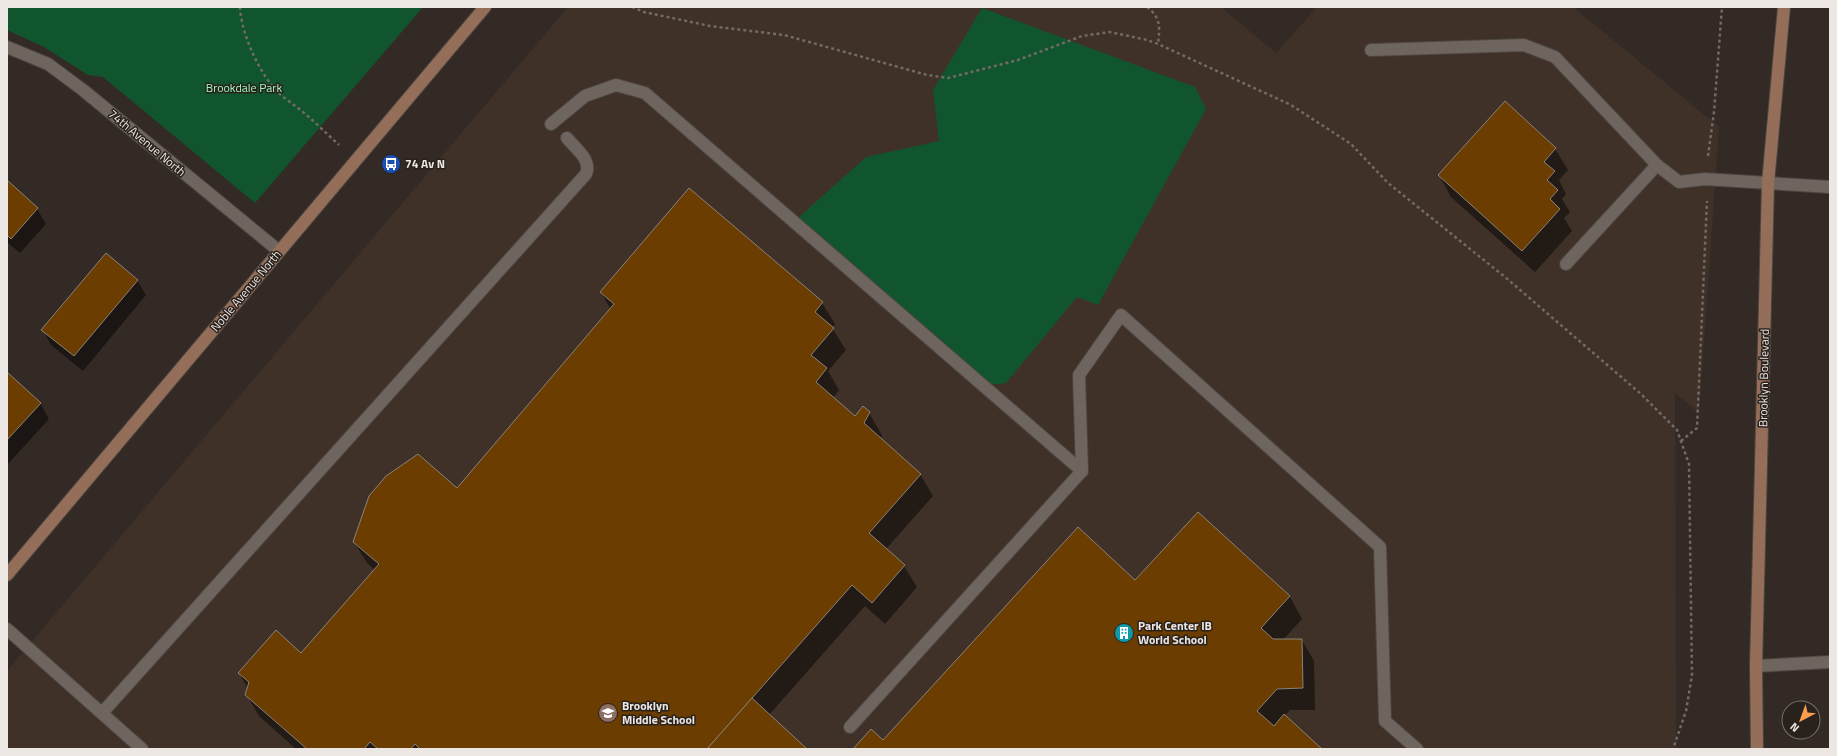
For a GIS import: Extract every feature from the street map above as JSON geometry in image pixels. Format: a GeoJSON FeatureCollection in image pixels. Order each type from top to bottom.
{"type":"FeatureCollection","features":[{"type":"Feature","properties":{"kind":"street","name":"Noble Avenue North"},"geometry":{"type":"LineString","coordinates":[[7,575],[485,7]]}},
{"type":"Feature","properties":{"kind":"street","name":"Brooklyn Boulevard"},"geometry":{"type":"LineString","coordinates":[[1757,749],[1756,666],[1768,183],[1784,7]]}},
{"type":"Feature","properties":{"kind":"street"},"geometry":{"type":"LineString","coordinates":[[1371,50],[1524,45],[1555,57],[1657,165],[1679,182],[1705,179],[1830,187]]}},
{"type":"Feature","properties":{"kind":"street","name":"74th Avenue North"},"geometry":{"type":"LineString","coordinates":[[7,47],[48,64],[83,90],[279,251]]}},
{"type":"Feature","properties":{"kind":"street"},"geometry":{"type":"LineString","coordinates":[[551,124],[586,96],[616,85],[645,92],[1082,471]]}},
{"type":"Feature","properties":{"kind":"street"},"geometry":{"type":"LineString","coordinates":[[102,713],[586,174],[588,168],[587,162],[567,138]]}},
{"type":"Feature","properties":{"kind":"street"},"geometry":{"type":"LineString","coordinates":[[1566,264],[1657,165]]}},
{"type":"Feature","properties":{"kind":"street"},"geometry":{"type":"LineString","coordinates":[[850,727],[1082,471],[1079,375],[1121,315],[1380,547],[1385,721],[1416,749]]}},
{"type":"Feature","properties":{"kind":"street"},"geometry":{"type":"LineString","coordinates":[[7,629],[142,749]]}},
{"type":"Feature","properties":{"kind":"street"},"geometry":{"type":"LineString","coordinates":[[1756,666],[1830,662]]}},
{"type":"Feature","properties":{"kind":"path"},"geometry":{"type":"LineString","coordinates":[[240,7],[241,18],[252,50],[265,76],[278,92],[302,111],[356,160]]}},
{"type":"Feature","properties":{"kind":"path"},"geometry":{"type":"LineString","coordinates":[[632,7],[644,12],[710,26],[784,35],[927,75],[948,78],[1018,60],[1082,36],[1110,32],[1147,40],[1158,44],[1291,105],[1351,144],[1388,183],[1505,278],[1641,394],[1677,430],[1689,464],[1692,675],[1686,711],[1673,749]]}},
{"type":"Feature","properties":{"kind":"path"},"geometry":{"type":"LineString","coordinates":[[1147,7],[1155,13],[1159,22],[1158,44]]}},
{"type":"Feature","properties":{"kind":"path"},"geometry":{"type":"LineString","coordinates":[[1682,441],[1697,428],[1707,196],[1705,179],[1714,112],[1722,7]]}},
{"type":"Feature","properties":{"kind":"shaded area"},"geometry":{"type":"Polygon","coordinates":[[[568,7],[1221,7],[1276,53],[1317,7],[1573,7],[1719,127],[1699,413],[1675,393],[1676,749],[7,749],[7,671],[568,7]]]}},
{"type":"Feature","properties":{"kind":"green space","name":"Brookdale Park"},"geometry":{"type":"Polygon","coordinates":[[[7,7],[423,7],[255,203],[103,77],[88,75],[44,47],[7,30],[7,7]]]}},
{"type":"Feature","properties":{"kind":"green space"},"geometry":{"type":"Polygon","coordinates":[[[982,8],[1195,87],[1206,109],[1098,305],[1077,297],[1006,383],[978,386],[789,226],[866,157],[939,141],[933,90],[982,8]]]}},
{"type":"Feature","properties":{"kind":"building"},"geometry":{"type":"Polygon","coordinates":[[[1505,101],[1556,148],[1544,162],[1555,171],[1547,180],[1558,190],[1550,199],[1560,209],[1522,251],[1438,175],[1505,101]]]}},
{"type":"Feature","properties":{"kind":"building"},"geometry":{"type":"Polygon","coordinates":[[[7,180],[38,208],[11,239],[7,235],[7,180]]]}},
{"type":"Feature","properties":{"kind":"building"},"geometry":{"type":"Polygon","coordinates":[[[689,188],[823,302],[815,312],[834,328],[811,355],[827,368],[816,382],[855,416],[863,406],[870,412],[864,423],[921,474],[869,533],[905,565],[872,603],[852,585],[707,749],[420,749],[415,744],[411,749],[378,749],[370,742],[364,749],[307,749],[245,695],[249,682],[238,673],[276,630],[301,653],[379,564],[353,542],[369,496],[386,476],[418,454],[457,488],[614,304],[600,292],[689,188]]]}},
{"type":"Feature","properties":{"kind":"building"},"geometry":{"type":"Polygon","coordinates":[[[106,253],[138,280],[74,356],[41,330],[106,253]]]}},
{"type":"Feature","properties":{"kind":"building"},"geometry":{"type":"Polygon","coordinates":[[[7,372],[41,403],[7,440],[7,372]]]}},
{"type":"Feature","properties":{"kind":"building","name":"Park Center IB World School"},"geometry":{"type":"Polygon","coordinates":[[[1198,512],[1290,596],[1261,628],[1273,639],[1302,639],[1303,688],[1277,689],[1257,711],[1274,726],[1284,714],[1322,749],[853,749],[871,729],[883,740],[1078,527],[1135,580],[1198,512]]]}},
{"type":"Feature","properties":{"kind":"building"},"geometry":{"type":"Polygon","coordinates":[[[752,698],[807,749],[707,749],[752,698]]]}},
{"type":"Feature","properties":{"kind":"place","name":"74 Av N"},"geometry":{"type":"Point","coordinates":[391,164]}},
{"type":"Feature","properties":{"kind":"place","name":"Park Center IB World School"},"geometry":{"type":"Point","coordinates":[1124,633]}},
{"type":"Feature","properties":{"kind":"place","name":"Brooklyn Middle School"},"geometry":{"type":"Point","coordinates":[608,713]}}]}
